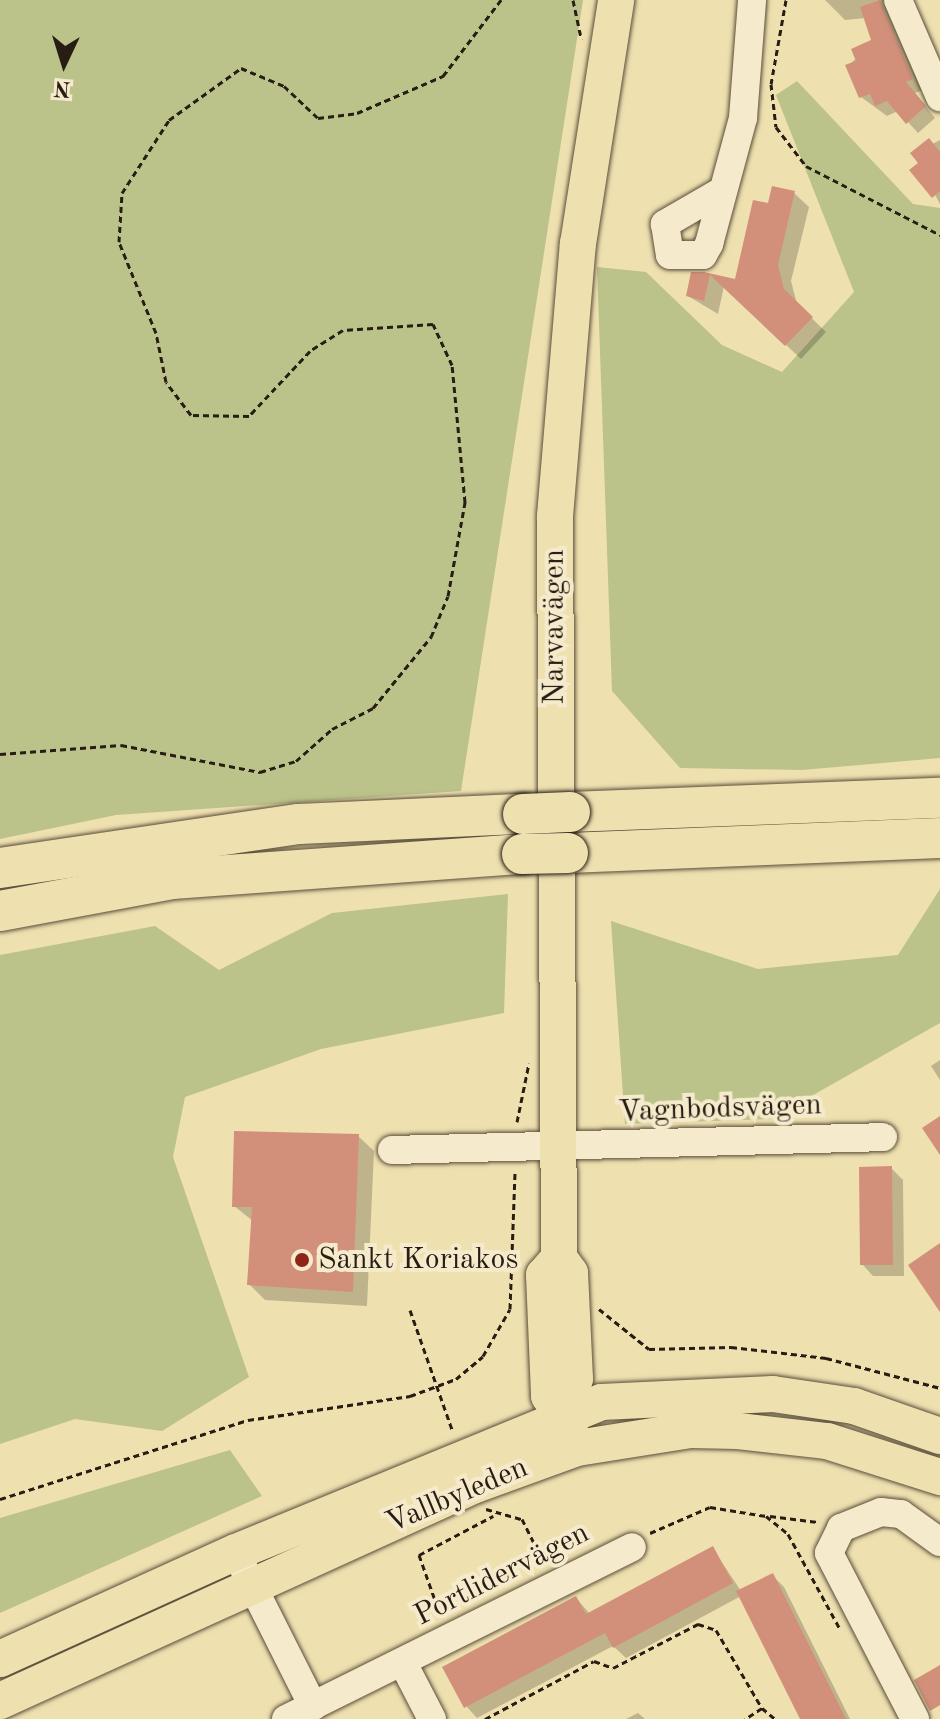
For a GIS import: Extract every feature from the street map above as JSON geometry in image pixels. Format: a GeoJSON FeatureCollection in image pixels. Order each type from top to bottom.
{"type":"FeatureCollection","features":[{"type":"Feature","properties":{"kind":"highway"},"geometry":{"type":"LineString","coordinates":[[0,868],[299,824],[940,798]]}},
{"type":"Feature","properties":{"kind":"highway"},"geometry":{"type":"LineString","coordinates":[[0,911],[172,879],[522,854],[940,838]]}},
{"type":"Feature","properties":{"kind":"main road","name":"Narvavägen"},"geometry":{"type":"LineString","coordinates":[[565,1411],[549,1396],[542,1309],[570,1273],[559,1258],[555,516],[578,244],[616,0]]}},
{"type":"Feature","properties":{"kind":"main road","name":"Narvavägen"},"geometry":{"type":"LineString","coordinates":[[542,1309],[575,1357],[565,1411],[577,1448]]}},
{"type":"Feature","properties":{"kind":"main road"},"geometry":{"type":"LineString","coordinates":[[575,1357],[592,1382],[624,1400]]}},
{"type":"Feature","properties":{"kind":"main road","name":"Vallbyleden"},"geometry":{"type":"LineString","coordinates":[[0,1659],[236,1552],[565,1411],[624,1400],[773,1394],[854,1406],[940,1436]]}},
{"type":"Feature","properties":{"kind":"main road","name":"Vallbyleden"},"geometry":{"type":"LineString","coordinates":[[0,1701],[475,1485],[577,1448],[630,1437],[738,1431],[827,1441],[940,1477]]}},
{"type":"Feature","properties":{"kind":"street"},"geometry":{"type":"LineString","coordinates":[[720,192],[743,118],[752,0]]}},
{"type":"Feature","properties":{"kind":"street"},"geometry":{"type":"LineString","coordinates":[[898,0],[940,97]]}},
{"type":"Feature","properties":{"kind":"street","name":"Vagnbodsvägen"},"geometry":{"type":"LineString","coordinates":[[392,1150],[559,1148],[883,1137]]}},
{"type":"Feature","properties":{"kind":"street"},"geometry":{"type":"LineString","coordinates":[[915,1719],[835,1573],[831,1541],[858,1516],[901,1514],[940,1542]]}},
{"type":"Feature","properties":{"kind":"street","name":"Portlidervägen"},"geometry":{"type":"LineString","coordinates":[[286,1719],[632,1547]]}},
{"type":"Feature","properties":{"kind":"street"},"geometry":{"type":"LineString","coordinates":[[236,1552],[313,1706]]}},
{"type":"Feature","properties":{"kind":"street","name":"Portlidervägen"},"geometry":{"type":"LineString","coordinates":[[403,1663],[432,1719]]}},
{"type":"Feature","properties":{"kind":"path"},"geometry":{"type":"LineString","coordinates":[[0,754],[121,745],[260,772],[296,761],[332,729],[373,708],[423,649],[448,596],[465,502],[452,365],[433,324],[343,330],[310,351],[249,416],[191,415],[166,382],[156,333],[119,242],[122,193],[169,120],[241,68],[284,86],[318,118],[357,113],[443,76],[501,0]]}},
{"type":"Feature","properties":{"kind":"path"},"geometry":{"type":"LineString","coordinates":[[573,0],[581,51]]}},
{"type":"Feature","properties":{"kind":"path"},"geometry":{"type":"LineString","coordinates":[[786,0],[771,84],[776,127],[818,173],[940,235]]}},
{"type":"Feature","properties":{"kind":"path"},"geometry":{"type":"LineString","coordinates":[[530,1059],[515,1149],[542,1309]]}},
{"type":"Feature","properties":{"kind":"path"},"geometry":{"type":"LineString","coordinates":[[0,1499],[248,1420],[436,1390],[542,1309],[608,1313],[649,1349],[731,1347],[826,1358],[940,1388]]}},
{"type":"Feature","properties":{"kind":"path"},"geometry":{"type":"LineString","coordinates":[[410,1310],[436,1390]]}},
{"type":"Feature","properties":{"kind":"path"},"geometry":{"type":"LineString","coordinates":[[632,1547],[710,1507],[846,1525]]}},
{"type":"Feature","properties":{"kind":"path"},"geometry":{"type":"LineString","coordinates":[[452,1639],[419,1555],[493,1516]]}},
{"type":"Feature","properties":{"kind":"path"},"geometry":{"type":"LineString","coordinates":[[766,1516],[788,1534],[846,1640]]}},
{"type":"Feature","properties":{"kind":"path"},"geometry":{"type":"LineString","coordinates":[[487,1719],[594,1661],[613,1668],[698,1624],[716,1630],[762,1708],[775,1719]]}},
{"type":"Feature","properties":{"kind":"path"},"geometry":{"type":"LineString","coordinates":[[745,1719],[762,1708]]}},
{"type":"Feature","properties":{"kind":"green space"},"geometry":{"type":"Polygon","coordinates":[[[0,0],[583,0],[461,791],[116,815],[0,839],[0,0]]]}},
{"type":"Feature","properties":{"kind":"green space"},"geometry":{"type":"Polygon","coordinates":[[[797,81],[913,204],[940,208],[940,758],[802,770],[680,768],[612,691],[597,267],[646,272],[722,345],[782,372],[854,292],[776,95],[797,81]]]}},
{"type":"Feature","properties":{"kind":"green space"},"geometry":{"type":"Polygon","coordinates":[[[940,889],[940,1023],[771,1119],[625,1124],[611,921],[758,969],[898,955],[940,889]]]}},
{"type":"Feature","properties":{"kind":"green space"},"geometry":{"type":"Polygon","coordinates":[[[508,894],[504,1013],[321,1049],[185,1097],[173,1157],[249,1377],[162,1431],[75,1419],[0,1444],[0,955],[155,926],[219,970],[332,913],[508,894]]]}},
{"type":"Feature","properties":{"kind":"green space"},"geometry":{"type":"Polygon","coordinates":[[[230,1450],[262,1496],[0,1613],[0,1518],[230,1450]]]}},
{"type":"Feature","properties":{"kind":"building"},"geometry":{"type":"Polygon","coordinates":[[[880,0],[913,79],[906,82],[926,106],[906,124],[887,101],[875,106],[870,94],[859,98],[845,65],[856,61],[851,49],[871,40],[860,7],[880,0]]]}},
{"type":"Feature","properties":{"kind":"building"},"geometry":{"type":"Polygon","coordinates":[[[929,138],[940,152],[940,191],[932,198],[909,170],[918,163],[910,153],[929,138]]]}},
{"type":"Feature","properties":{"kind":"building"},"geometry":{"type":"Polygon","coordinates":[[[772,186],[795,191],[778,265],[784,289],[813,317],[785,346],[710,275],[704,301],[686,296],[691,272],[704,272],[735,279],[753,200],[768,203],[772,186]]]}},
{"type":"Feature","properties":{"kind":"building"},"geometry":{"type":"Polygon","coordinates":[[[940,1116],[940,1155],[922,1128],[940,1116]]]}},
{"type":"Feature","properties":{"kind":"building"},"geometry":{"type":"Polygon","coordinates":[[[234,1131],[359,1134],[353,1292],[247,1285],[252,1207],[232,1207],[234,1131]]]}},
{"type":"Feature","properties":{"kind":"building"},"geometry":{"type":"Polygon","coordinates":[[[892,1166],[893,1265],[860,1265],[859,1167],[892,1166]]]}},
{"type":"Feature","properties":{"kind":"building"},"geometry":{"type":"Polygon","coordinates":[[[940,1243],[940,1312],[908,1265],[940,1243]]]}},
{"type":"Feature","properties":{"kind":"building"},"geometry":{"type":"Polygon","coordinates":[[[713,1546],[733,1583],[613,1648],[605,1633],[464,1708],[442,1667],[576,1596],[586,1614],[713,1546]]]}},
{"type":"Feature","properties":{"kind":"building"},"geometry":{"type":"Polygon","coordinates":[[[773,1573],[846,1719],[800,1719],[736,1591],[773,1573]]]}},
{"type":"Feature","properties":{"kind":"building"},"geometry":{"type":"Polygon","coordinates":[[[940,1665],[940,1705],[930,1711],[914,1680],[940,1665]]]}},
{"type":"Feature","properties":{"kind":"place","name":"Sankt Koriakos"},"geometry":{"type":"Point","coordinates":[302,1260]}}]}
